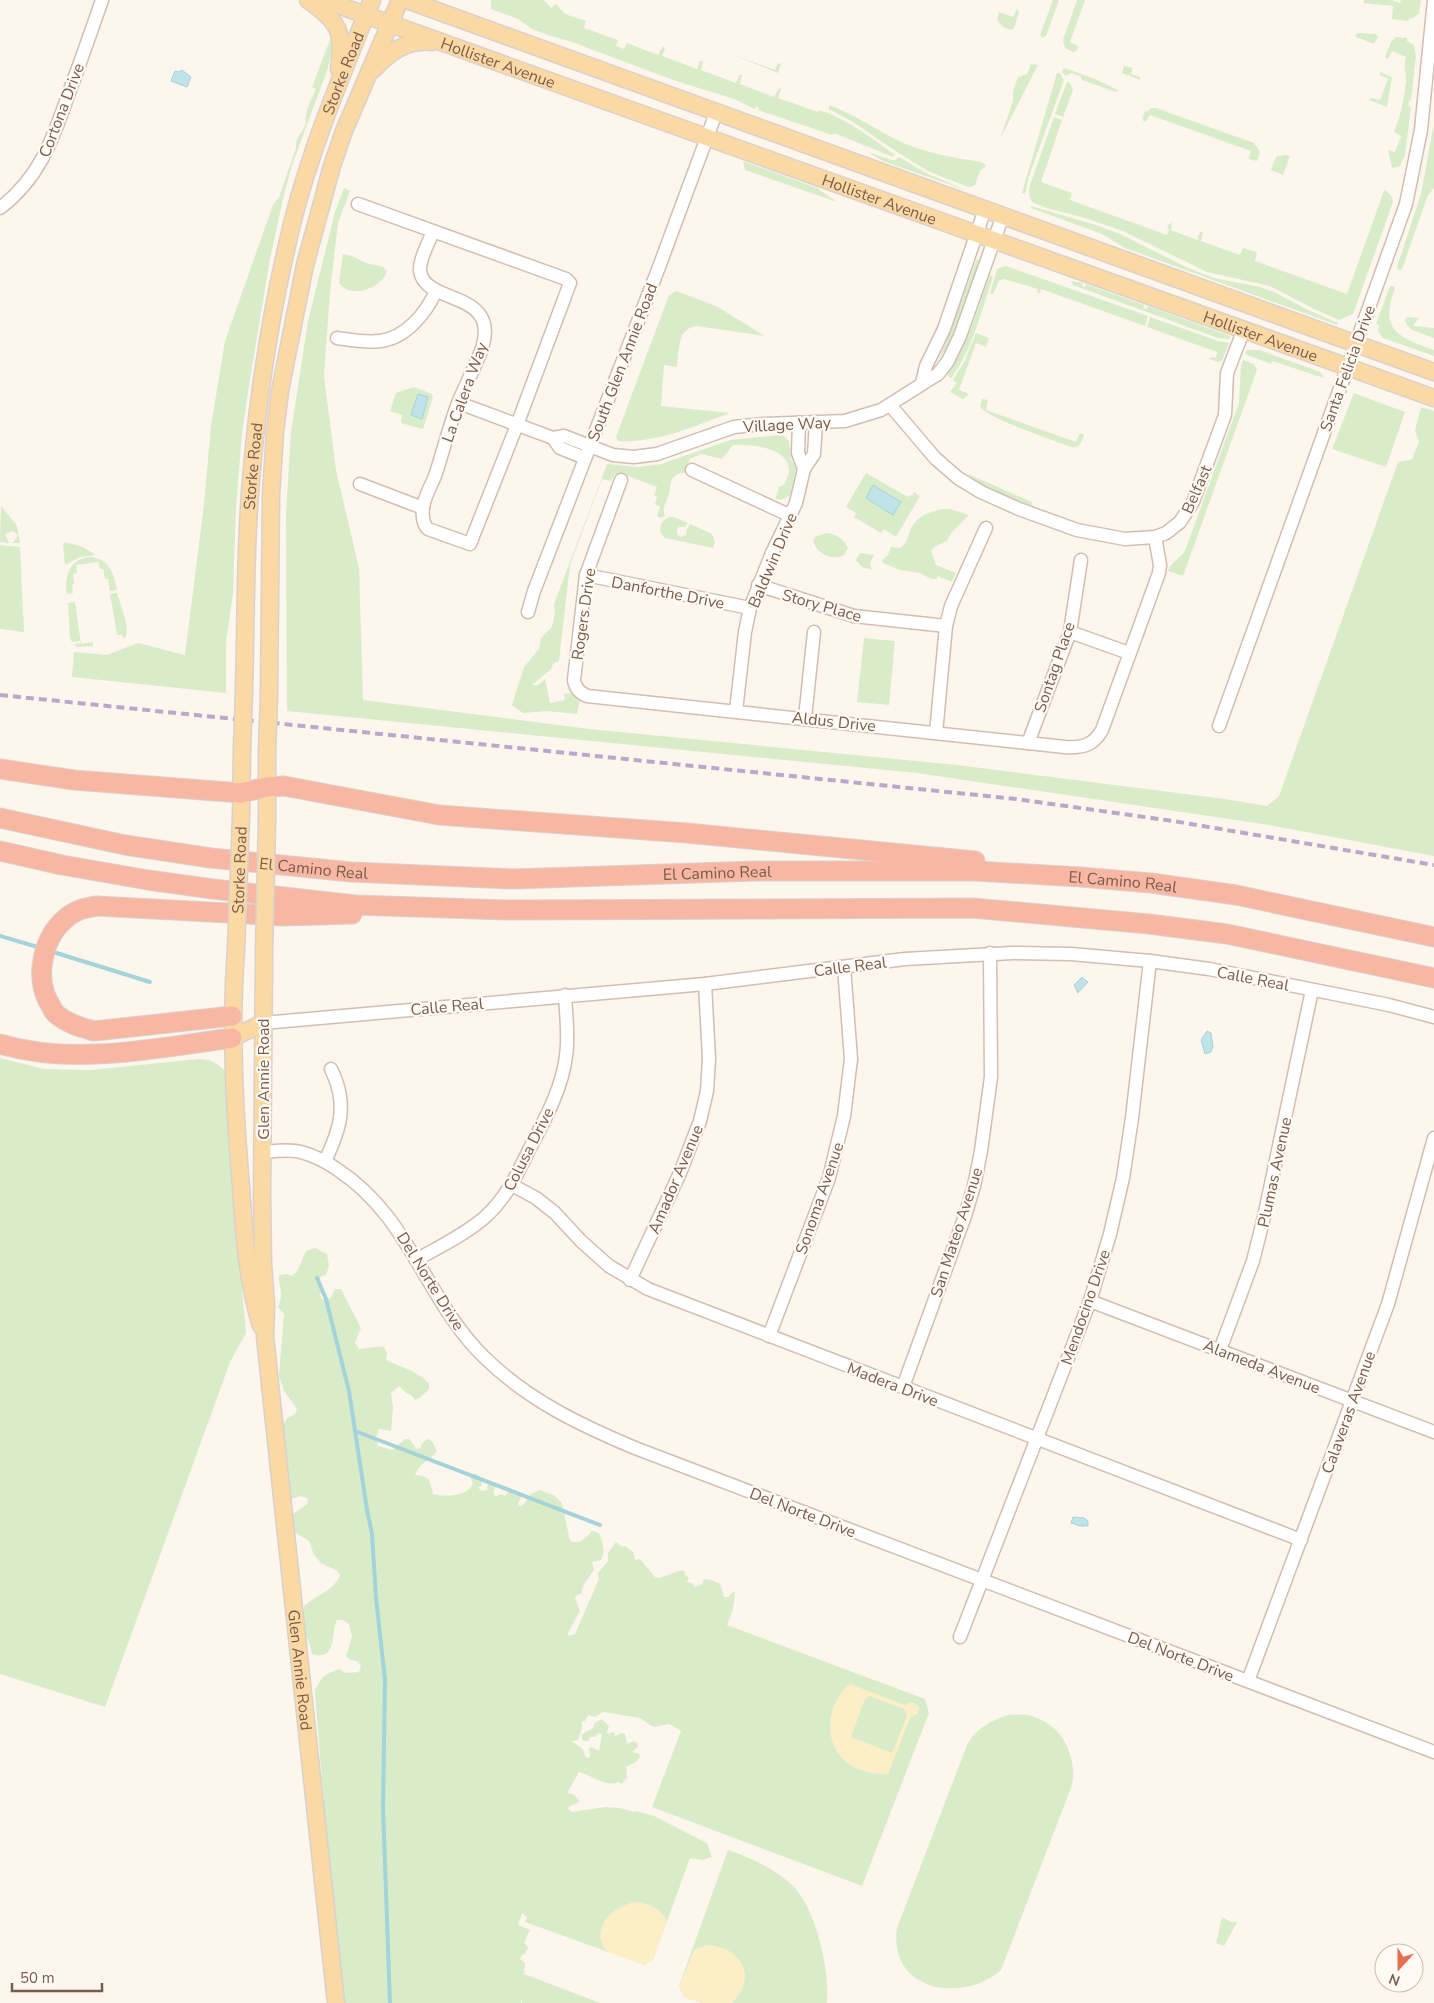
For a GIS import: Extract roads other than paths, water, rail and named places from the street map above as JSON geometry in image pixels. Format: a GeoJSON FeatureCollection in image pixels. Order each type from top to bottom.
{"type":"FeatureCollection","features":[{"type":"Feature","properties":{"kind":"highway"},"geometry":{"type":"LineString","coordinates":[[0,770],[74,780],[241,793],[267,787],[284,786],[439,815],[687,832],[966,860],[1080,877]]}},
{"type":"Feature","properties":{"kind":"highway","name":"El Camino Real"},"geometry":{"type":"LineString","coordinates":[[0,818],[134,846],[230,860],[351,872],[513,878],[756,871],[976,871],[1080,877],[1151,883],[1236,895],[1434,937]]}},
{"type":"Feature","properties":{"kind":"highway","name":"El Camino Real"},"geometry":{"type":"LineString","coordinates":[[0,851],[62,865],[148,880],[269,896],[355,904],[508,910],[973,908],[1149,924],[1227,934],[1434,978]]}},
{"type":"Feature","properties":{"kind":"highway"},"geometry":{"type":"LineString","coordinates":[[232,1016],[94,1031],[74,1026],[54,1012],[46,996],[42,980],[44,952],[63,920],[77,910],[97,906],[284,916],[508,910]]}},
{"type":"Feature","properties":{"kind":"highway"},"geometry":{"type":"LineString","coordinates":[[0,1044],[52,1054],[110,1054],[232,1038]]}},
{"type":"Feature","properties":{"kind":"main road"},"geometry":{"type":"LineString","coordinates":[[308,0],[330,16],[340,34],[341,57],[337,91]]}},
{"type":"Feature","properties":{"kind":"main road","name":"Hollister Avenue"},"geometry":{"type":"LineString","coordinates":[[324,0],[1434,398]]}},
{"type":"Feature","properties":{"kind":"main road","name":"Storke Road"},"geometry":{"type":"LineString","coordinates":[[236,949],[249,508],[252,461],[264,372],[293,221],[314,150],[372,0]]}},
{"type":"Feature","properties":{"kind":"main road","name":"Storke Road"},"geometry":{"type":"LineString","coordinates":[[268,820],[270,495],[280,391],[305,265],[344,131],[400,0]]}},
{"type":"Feature","properties":{"kind":"main road","name":"Hollister Avenue"},"geometry":{"type":"LineString","coordinates":[[407,0],[1434,372]]}},
{"type":"Feature","properties":{"kind":"main road"},"geometry":{"type":"LineString","coordinates":[[440,0],[469,20],[491,31]]}},
{"type":"Feature","properties":{"kind":"main road"},"geometry":{"type":"LineString","coordinates":[[361,89],[379,62],[401,47],[424,41],[446,44]]}},
{"type":"Feature","properties":{"kind":"main road","name":"Glen Annie Road"},"geometry":{"type":"LineString","coordinates":[[268,820],[263,1023],[264,1152],[262,1219],[266,1306],[264,1337],[336,2003]]}},
{"type":"Feature","properties":{"kind":"main road","name":"Glen Annie Road"},"geometry":{"type":"LineString","coordinates":[[236,949],[232,1038],[238,1154],[254,1305],[264,1337]]}},
{"type":"Feature","properties":{"kind":"main road"},"geometry":{"type":"LineString","coordinates":[[232,1016],[263,1023]]}},
{"type":"Feature","properties":{"kind":"main road"},"geometry":{"type":"LineString","coordinates":[[232,1038],[263,1023]]}},
{"type":"Feature","properties":{"kind":"street","name":"Cortona Drive"},"geometry":{"type":"LineString","coordinates":[[0,208],[23,187],[44,158],[58,127],[102,0]]}},
{"type":"Feature","properties":{"kind":"street","name":"Santa Felicia Drive"},"geometry":{"type":"LineString","coordinates":[[1219,726],[1404,212],[1421,130],[1434,0]]}},
{"type":"Feature","properties":{"kind":"street","name":"South Glen Annie Road"},"geometry":{"type":"LineString","coordinates":[[528,612],[534,591],[659,267],[716,113]]}},
{"type":"Feature","properties":{"kind":"street"},"geometry":{"type":"LineString","coordinates":[[358,204],[570,282],[517,425]]}},
{"type":"Feature","properties":{"kind":"street"},"geometry":{"type":"LineString","coordinates":[[922,383],[926,366],[944,329],[985,209]]}},
{"type":"Feature","properties":{"kind":"street","name":"Village Way"},"geometry":{"type":"LineString","coordinates":[[459,403],[553,438],[564,436],[588,452],[618,456],[647,456],[734,428],[753,424],[800,424],[857,419],[890,405],[938,374],[952,353],[1003,215]]}},
{"type":"Feature","properties":{"kind":"street","name":"La Calera Way"},"geometry":{"type":"LineString","coordinates":[[433,231],[421,263],[420,271],[423,279],[436,291],[473,307],[484,330],[481,350],[459,403],[423,508],[424,526],[468,544],[471,543],[517,425]]}},
{"type":"Feature","properties":{"kind":"street"},"geometry":{"type":"LineString","coordinates":[[337,338],[381,341],[394,337],[420,318],[436,291]]}},
{"type":"Feature","properties":{"kind":"street","name":"Belfast"},"geometry":{"type":"LineString","coordinates":[[1155,537],[1166,533],[1180,522],[1193,502],[1225,415],[1227,373],[1244,329]]}},
{"type":"Feature","properties":{"kind":"street"},"geometry":{"type":"LineString","coordinates":[[890,405],[935,458],[958,478],[981,492],[1019,509],[1077,530],[1125,539],[1155,537],[1160,573],[1129,653],[1070,632]]}},
{"type":"Feature","properties":{"kind":"street","name":"Baldwin Drive"},"geometry":{"type":"LineString","coordinates":[[736,711],[745,632],[750,608],[772,553],[791,516],[799,494],[804,469],[814,454],[816,423]]}},
{"type":"Feature","properties":{"kind":"street","name":"Baldwin Drive"},"geometry":{"type":"LineString","coordinates":[[800,424],[798,453],[804,469]]}},
{"type":"Feature","properties":{"kind":"street"},"geometry":{"type":"LineString","coordinates":[[692,470],[791,516]]}},
{"type":"Feature","properties":{"kind":"street","name":"Rogers Drive"},"geometry":{"type":"LineString","coordinates":[[580,692],[574,680],[586,575],[621,480]]}},
{"type":"Feature","properties":{"kind":"street"},"geometry":{"type":"LineString","coordinates":[[360,484],[423,508]]}},
{"type":"Feature","properties":{"kind":"street"},"geometry":{"type":"LineString","coordinates":[[936,733],[946,626],[951,606],[986,528]]}},
{"type":"Feature","properties":{"kind":"street","name":"Sontag Place"},"geometry":{"type":"LineString","coordinates":[[1028,743],[1070,632],[1081,560]]}},
{"type":"Feature","properties":{"kind":"street","name":"Danforthe Drive"},"geometry":{"type":"LineString","coordinates":[[586,575],[750,608]]}},
{"type":"Feature","properties":{"kind":"street","name":"Story Place"},"geometry":{"type":"LineString","coordinates":[[758,585],[854,616],[946,626]]}},
{"type":"Feature","properties":{"kind":"street"},"geometry":{"type":"LineString","coordinates":[[805,718],[814,632]]}},
{"type":"Feature","properties":{"kind":"street","name":"Aldus Drive"},"geometry":{"type":"LineString","coordinates":[[580,692],[587,696],[1078,748],[1090,745],[1097,739],[1102,730],[1129,653]]}},
{"type":"Feature","properties":{"kind":"street","name":"Calle Real"},"geometry":{"type":"LineString","coordinates":[[263,1023],[705,984],[905,959],[990,953],[1071,954],[1150,961],[1226,972],[1434,1016]]}},
{"type":"Feature","properties":{"kind":"street","name":"San Mateo Avenue"},"geometry":{"type":"LineString","coordinates":[[902,1387],[965,1216],[982,1151],[991,1077],[990,953]]}},
{"type":"Feature","properties":{"kind":"street","name":"Mendocino Drive"},"geometry":{"type":"LineString","coordinates":[[960,1637],[1090,1301],[1110,1234],[1123,1178],[1138,1080],[1150,961]]}},
{"type":"Feature","properties":{"kind":"street","name":"Sonoma Avenue"},"geometry":{"type":"LineString","coordinates":[[769,1336],[829,1178],[844,1116],[851,1059],[844,967]]}},
{"type":"Feature","properties":{"kind":"street","name":"Amador Avenue"},"geometry":{"type":"LineString","coordinates":[[630,1280],[676,1181],[700,1121],[706,1091],[709,1059],[705,984]]}},
{"type":"Feature","properties":{"kind":"street","name":"Plumas Avenue"},"geometry":{"type":"LineString","coordinates":[[1220,1350],[1253,1261],[1264,1218],[1312,990]]}},
{"type":"Feature","properties":{"kind":"street","name":"Colusa Drive"},"geometry":{"type":"LineString","coordinates":[[416,1260],[468,1231],[486,1217],[512,1185],[548,1114],[563,1073],[567,1037],[565,995]]}},
{"type":"Feature","properties":{"kind":"street"},"geometry":{"type":"LineString","coordinates":[[325,1161],[339,1124],[341,1103],[341,1093],[331,1070]]}},
{"type":"Feature","properties":{"kind":"street","name":"Calaveras Avenue"},"geometry":{"type":"LineString","coordinates":[[1248,1682],[1388,1304],[1434,1138]]}},
{"type":"Feature","properties":{"kind":"street","name":"Del Norte Drive"},"geometry":{"type":"LineString","coordinates":[[264,1152],[285,1150],[301,1152],[325,1161],[352,1179],[394,1223],[440,1302],[457,1326],[484,1357],[518,1386],[564,1416],[635,1448],[1434,1752]]}},
{"type":"Feature","properties":{"kind":"street","name":"Madera Drive"},"geometry":{"type":"LineString","coordinates":[[512,1185],[546,1205],[600,1259],[630,1280],[673,1300],[1301,1540]]}},
{"type":"Feature","properties":{"kind":"street","name":"Alameda Avenue"},"geometry":{"type":"LineString","coordinates":[[1090,1301],[1434,1432]]}},
{"type":"Feature","properties":{"kind":"water"},"geometry":{"type":"Polygon","coordinates":[[[182,70],[191,77],[187,87],[171,81],[175,71],[179,72],[182,70]]]}},
{"type":"Feature","properties":{"kind":"water"},"geometry":{"type":"Polygon","coordinates":[[[418,394],[428,397],[422,419],[411,415],[418,394]]]}},
{"type":"Feature","properties":{"kind":"water"},"geometry":{"type":"Polygon","coordinates":[[[873,485],[901,502],[893,515],[866,498],[873,485]]]}},
{"type":"Feature","properties":{"kind":"water"},"geometry":{"type":"Polygon","coordinates":[[[1082,977],[1088,982],[1078,993],[1074,985],[1082,977]]]}},
{"type":"Feature","properties":{"kind":"water"},"geometry":{"type":"Polygon","coordinates":[[[1207,1031],[1211,1033],[1213,1046],[1211,1052],[1205,1054],[1201,1040],[1207,1031]]]}},
{"type":"Feature","properties":{"kind":"water"},"geometry":{"type":"Polygon","coordinates":[[[1073,1517],[1084,1518],[1088,1521],[1088,1526],[1071,1523],[1073,1517]]]}},
{"type":"Feature","properties":{"kind":"waterway"},"geometry":{"type":"LineString","coordinates":[[0,936],[41,948]]}},
{"type":"Feature","properties":{"kind":"waterway"},"geometry":{"type":"LineString","coordinates":[[50,951],[150,982]]}},
{"type":"Feature","properties":{"kind":"waterway"},"geometry":{"type":"LineString","coordinates":[[317,1278],[326,1299],[349,1391],[372,1534],[376,1598],[385,1680],[383,1808],[390,2003]]}},
{"type":"Feature","properties":{"kind":"waterway"},"geometry":{"type":"LineString","coordinates":[[355,1431],[600,1525]]}},
{"type":"Feature","properties":{"kind":"railway"},"geometry":{"type":"LineString","coordinates":[[0,695],[1016,799],[1173,821],[1434,865]]}}]}
